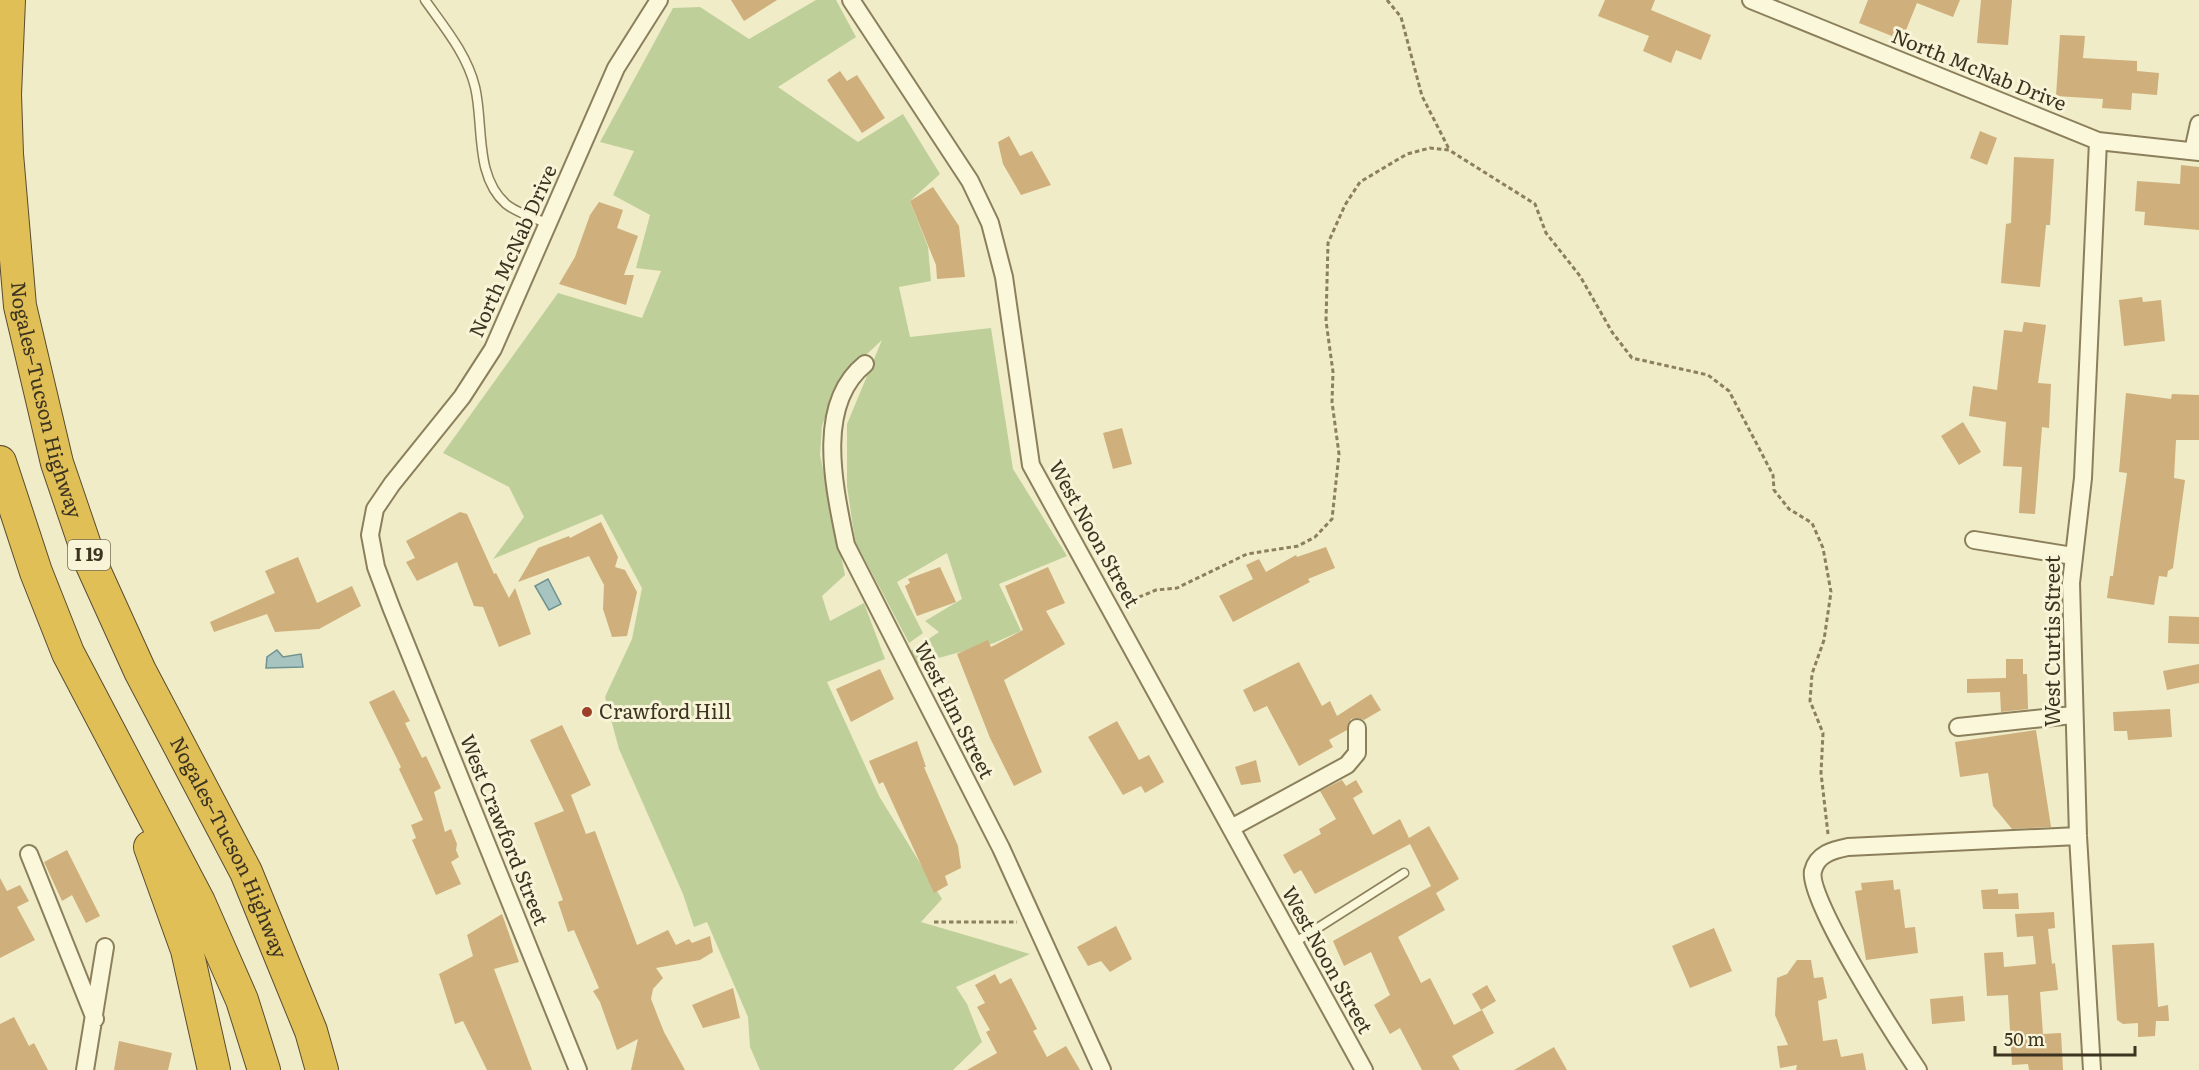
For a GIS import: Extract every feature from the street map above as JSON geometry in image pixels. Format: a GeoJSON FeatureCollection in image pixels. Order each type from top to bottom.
{"type":"FeatureCollection","features":[{"type":"Feature","properties":{"kind":"highway","name":"Nogales–Tucson Highway"},"geometry":{"type":"LineString","coordinates":[[9,0],[6,130],[20,306],[57,463],[91,562],[140,671],[246,872],[311,1031],[322,1070]]}},
{"type":"Feature","properties":{"kind":"highway"},"geometry":{"type":"LineString","coordinates":[[0,462],[36,572],[160,871],[187,950],[214,1070]]}},
{"type":"Feature","properties":{"kind":"highway"},"geometry":{"type":"LineString","coordinates":[[68,653],[199,902],[242,1000],[264,1070]]}},
{"type":"Feature","properties":{"kind":"street","name":"North McNab Drive"},"geometry":{"type":"LineString","coordinates":[[391,606],[376,567],[370,535],[375,509],[392,484],[462,397],[488,358],[504,329],[547,223],[616,68],[659,0]]}},
{"type":"Feature","properties":{"kind":"street","name":"West Noon Street"},"geometry":{"type":"LineString","coordinates":[[851,0],[970,181],[990,223],[1004,277],[1031,465],[1364,1070]]}},
{"type":"Feature","properties":{"kind":"street","name":"North McNab Drive"},"geometry":{"type":"LineString","coordinates":[[1751,0],[2098,141],[2196,151]]}},
{"type":"Feature","properties":{"kind":"street"},"geometry":{"type":"LineString","coordinates":[[2196,151],[2199,123]]}},
{"type":"Feature","properties":{"kind":"street","name":"West Curtis Street"},"geometry":{"type":"LineString","coordinates":[[2092,1070],[2078,837],[2071,583],[2083,478],[2098,141]]}},
{"type":"Feature","properties":{"kind":"street","name":"West Elm Street"},"geometry":{"type":"LineString","coordinates":[[866,364],[848,381],[842,391],[832,448],[846,545],[1000,848],[1102,1070]]}},
{"type":"Feature","properties":{"kind":"street"},"geometry":{"type":"LineString","coordinates":[[1974,540],[2073,556]]}},
{"type":"Feature","properties":{"kind":"street","name":"West Crawford Street"},"geometry":{"type":"LineString","coordinates":[[391,606],[578,1070]]}},
{"type":"Feature","properties":{"kind":"street"},"geometry":{"type":"LineString","coordinates":[[1958,727],[2073,715]]}},
{"type":"Feature","properties":{"kind":"street"},"geometry":{"type":"LineString","coordinates":[[1231,828],[1347,765],[1358,753],[1357,728]]}},
{"type":"Feature","properties":{"kind":"street"},"geometry":{"type":"LineString","coordinates":[[1918,1070],[1872,1002],[1815,888],[1812,874],[1816,861],[1830,851],[1848,848],[2078,837]]}},
{"type":"Feature","properties":{"kind":"street"},"geometry":{"type":"LineString","coordinates":[[29,854],[95,1019]]}},
{"type":"Feature","properties":{"kind":"street"},"geometry":{"type":"LineString","coordinates":[[85,1070],[105,947]]}},
{"type":"Feature","properties":{"kind":"lane"},"geometry":{"type":"LineString","coordinates":[[425,0],[454,40],[469,68],[475,88],[485,167],[495,191],[507,205],[547,223]]}},
{"type":"Feature","properties":{"kind":"lane"},"geometry":{"type":"LineString","coordinates":[[1294,943],[1404,873]]}},
{"type":"Feature","properties":{"kind":"path"},"geometry":{"type":"LineString","coordinates":[[1387,0],[1401,17],[1422,96],[1449,150]]}},
{"type":"Feature","properties":{"kind":"path"},"geometry":{"type":"LineString","coordinates":[[1111,610],[1156,590],[1177,588],[1247,554],[1298,546],[1315,537],[1332,519],[1339,454],[1332,402],[1333,372],[1326,321],[1328,243],[1345,205],[1360,182],[1407,154],[1430,148],[1449,150],[1535,204],[1546,233],[1580,276],[1612,332],[1632,358],[1708,375],[1729,391],[1773,475],[1773,490],[1789,509],[1812,523],[1823,548],[1831,592],[1824,640],[1812,674],[1810,701],[1823,733],[1821,773],[1830,851]]}},
{"type":"Feature","properties":{"kind":"path"},"geometry":{"type":"LineString","coordinates":[[934,922],[1034,922]]}},
{"type":"Feature","properties":{"kind":"green space"},"geometry":{"type":"Polygon","coordinates":[[[816,0],[836,0],[856,37],[778,87],[858,142],[903,114],[940,174],[910,201],[928,247],[931,281],[899,287],[910,337],[991,328],[1013,469],[1067,556],[999,584],[1021,631],[994,643],[916,664],[908,653],[939,632],[925,621],[962,599],[947,553],[897,582],[923,633],[909,643],[855,541],[847,486],[847,424],[882,340],[838,381],[822,426],[820,455],[845,575],[822,596],[830,621],[864,603],[885,659],[827,682],[879,796],[942,899],[921,922],[1030,954],[956,987],[967,1004],[982,1042],[953,1070],[760,1070],[750,1047],[748,1017],[707,922],[694,927],[683,894],[619,749],[605,697],[632,639],[642,588],[602,514],[493,559],[524,517],[509,487],[443,453],[558,293],[642,318],[661,271],[636,268],[650,215],[613,195],[634,151],[600,142],[673,8],[700,7],[749,39],[816,0]]]}},
{"type":"Feature","properties":{"kind":"water"},"geometry":{"type":"Polygon","coordinates":[[[548,579],[561,604],[549,610],[535,586],[548,579]]]}},
{"type":"Feature","properties":{"kind":"water"},"geometry":{"type":"Polygon","coordinates":[[[277,650],[283,657],[301,654],[303,667],[266,668],[267,657],[277,650]]]}},
{"type":"Feature","properties":{"kind":"building"},"geometry":{"type":"Polygon","coordinates":[[[731,0],[777,0],[744,21],[731,0]]]}},
{"type":"Feature","properties":{"kind":"building"},"geometry":{"type":"Polygon","coordinates":[[[1605,0],[1655,0],[1651,10],[1711,35],[1701,60],[1676,50],[1671,63],[1643,51],[1649,36],[1598,16],[1605,0]]]}},
{"type":"Feature","properties":{"kind":"building"},"geometry":{"type":"Polygon","coordinates":[[[1868,0],[1960,0],[1953,17],[1917,3],[1902,40],[1859,23],[1868,0]]]}},
{"type":"Feature","properties":{"kind":"building"},"geometry":{"type":"Polygon","coordinates":[[[1981,0],[2012,0],[2008,45],[1977,43],[1981,0]]]}},
{"type":"Feature","properties":{"kind":"building"},"geometry":{"type":"Polygon","coordinates":[[[2060,35],[2085,36],[2083,58],[2137,61],[2137,71],[2159,73],[2157,95],[2132,93],[2131,110],[2102,108],[2103,99],[2056,96],[2060,35]]]}},
{"type":"Feature","properties":{"kind":"building"},"geometry":{"type":"Polygon","coordinates":[[[840,71],[847,81],[857,75],[885,118],[862,133],[827,80],[840,71]]]}},
{"type":"Feature","properties":{"kind":"building"},"geometry":{"type":"Polygon","coordinates":[[[1980,131],[1997,138],[1987,165],[1970,158],[1980,131]]]}},
{"type":"Feature","properties":{"kind":"building"},"geometry":{"type":"Polygon","coordinates":[[[1009,136],[1020,156],[1032,151],[1051,185],[1021,195],[1003,164],[998,142],[1009,136]]]}},
{"type":"Feature","properties":{"kind":"building"},"geometry":{"type":"Polygon","coordinates":[[[2014,157],[2054,159],[2050,225],[2046,225],[2040,287],[2001,283],[2006,224],[2011,223],[2014,157]]]}},
{"type":"Feature","properties":{"kind":"building"},"geometry":{"type":"Polygon","coordinates":[[[2181,165],[2199,167],[2199,230],[2144,225],[2145,212],[2135,211],[2137,181],[2180,184],[2181,165]]]}},
{"type":"Feature","properties":{"kind":"building"},"geometry":{"type":"Polygon","coordinates":[[[933,187],[959,226],[965,277],[937,279],[936,265],[910,201],[933,187]]]}},
{"type":"Feature","properties":{"kind":"building"},"geometry":{"type":"Polygon","coordinates":[[[599,202],[623,210],[617,228],[638,236],[624,275],[634,275],[626,305],[559,284],[575,257],[590,215],[599,202]]]}},
{"type":"Feature","properties":{"kind":"building"},"geometry":{"type":"Polygon","coordinates":[[[2142,297],[2143,302],[2161,300],[2165,341],[2124,346],[2119,300],[2142,297]]]}},
{"type":"Feature","properties":{"kind":"building"},"geometry":{"type":"Polygon","coordinates":[[[2024,322],[2046,325],[2038,383],[2051,384],[2049,428],[2042,427],[2035,514],[2019,513],[2022,467],[2003,466],[2006,422],[1969,416],[1973,386],[1997,390],[2004,330],[2022,332],[2024,322]]]}},
{"type":"Feature","properties":{"kind":"building"},"geometry":{"type":"Polygon","coordinates":[[[2126,393],[2171,399],[2172,394],[2199,395],[2199,440],[2176,440],[2174,478],[2185,480],[2173,568],[2168,571],[2167,577],[2159,576],[2154,605],[2107,598],[2110,576],[2113,576],[2127,473],[2119,472],[2126,393]]]}},
{"type":"Feature","properties":{"kind":"building"},"geometry":{"type":"Polygon","coordinates":[[[1963,422],[1981,452],[1959,465],[1941,436],[1963,422]]]}},
{"type":"Feature","properties":{"kind":"building"},"geometry":{"type":"Polygon","coordinates":[[[1122,428],[1132,464],[1113,469],[1103,433],[1122,428]]]}},
{"type":"Feature","properties":{"kind":"building"},"geometry":{"type":"Polygon","coordinates":[[[460,512],[467,514],[494,574],[496,573],[509,598],[515,588],[531,634],[499,647],[483,607],[474,606],[457,562],[417,581],[406,562],[415,558],[406,541],[460,512]]]}},
{"type":"Feature","properties":{"kind":"building"},"geometry":{"type":"Polygon","coordinates":[[[601,522],[618,557],[615,567],[625,570],[637,592],[627,636],[612,637],[603,609],[604,585],[589,556],[518,582],[538,548],[569,536],[570,538],[601,522]]]}},
{"type":"Feature","properties":{"kind":"building"},"geometry":{"type":"Polygon","coordinates":[[[1326,547],[1335,568],[1308,579],[1310,582],[1233,622],[1219,596],[1253,579],[1246,565],[1259,559],[1266,572],[1296,555],[1297,557],[1326,547]]]}},
{"type":"Feature","properties":{"kind":"building"},"geometry":{"type":"Polygon","coordinates":[[[298,557],[317,603],[352,586],[361,606],[319,629],[275,632],[267,614],[214,632],[210,622],[275,593],[265,571],[298,557]]]}},
{"type":"Feature","properties":{"kind":"building"},"geometry":{"type":"Polygon","coordinates":[[[940,567],[956,602],[917,616],[905,586],[910,583],[908,579],[940,567]]]}},
{"type":"Feature","properties":{"kind":"building"},"geometry":{"type":"Polygon","coordinates":[[[1048,567],[1065,603],[1046,611],[1065,644],[1004,680],[1042,772],[1014,786],[990,738],[957,654],[988,640],[991,647],[1023,630],[1005,586],[1048,567]]]}},
{"type":"Feature","properties":{"kind":"building"},"geometry":{"type":"Polygon","coordinates":[[[2169,616],[2199,617],[2199,644],[2168,643],[2169,616]]]}},
{"type":"Feature","properties":{"kind":"building"},"geometry":{"type":"Polygon","coordinates":[[[2006,659],[2023,659],[2023,674],[2027,674],[2028,709],[2001,712],[2000,692],[1967,693],[1967,679],[2006,678],[2006,659]]]}},
{"type":"Feature","properties":{"kind":"building"},"geometry":{"type":"Polygon","coordinates":[[[1299,662],[1322,706],[1330,701],[1337,716],[1371,694],[1381,710],[1364,720],[1351,719],[1347,730],[1329,740],[1333,747],[1299,766],[1267,706],[1254,712],[1243,690],[1299,662]]]}},
{"type":"Feature","properties":{"kind":"building"},"geometry":{"type":"Polygon","coordinates":[[[2199,664],[2199,683],[2167,690],[2163,671],[2199,664]]]}},
{"type":"Feature","properties":{"kind":"building"},"geometry":{"type":"Polygon","coordinates":[[[880,669],[894,699],[851,722],[836,689],[880,669]]]}},
{"type":"Feature","properties":{"kind":"building"},"geometry":{"type":"Polygon","coordinates":[[[394,690],[410,721],[405,723],[422,758],[426,756],[441,788],[434,792],[445,832],[451,829],[457,844],[456,850],[459,857],[451,862],[461,884],[436,895],[412,840],[416,838],[411,825],[423,820],[399,769],[401,767],[369,702],[394,690]]]}},
{"type":"Feature","properties":{"kind":"building"},"geometry":{"type":"Polygon","coordinates":[[[2170,709],[2172,737],[2128,740],[2127,731],[2114,731],[2113,712],[2170,709]]]}},
{"type":"Feature","properties":{"kind":"building"},"geometry":{"type":"Polygon","coordinates":[[[1117,721],[1139,760],[1149,755],[1164,782],[1145,793],[1141,786],[1123,795],[1088,737],[1117,721]]]}},
{"type":"Feature","properties":{"kind":"building"},"geometry":{"type":"Polygon","coordinates":[[[562,725],[591,785],[571,795],[586,834],[595,831],[637,945],[668,930],[676,945],[689,939],[692,943],[710,936],[713,952],[700,960],[656,968],[663,978],[653,989],[651,999],[664,1032],[685,1070],[631,1070],[638,1039],[617,1050],[600,1002],[593,991],[599,988],[574,930],[568,932],[558,902],[563,900],[534,823],[564,811],[530,740],[562,725]]]}},
{"type":"Feature","properties":{"kind":"building"},"geometry":{"type":"Polygon","coordinates":[[[2036,730],[2051,827],[2012,829],[1993,806],[1988,773],[1960,777],[1955,742],[2036,730]]]}},
{"type":"Feature","properties":{"kind":"building"},"geometry":{"type":"Polygon","coordinates":[[[917,741],[926,767],[924,767],[958,846],[961,868],[945,876],[948,885],[934,893],[883,782],[879,784],[869,761],[917,741]]]}},
{"type":"Feature","properties":{"kind":"building"},"geometry":{"type":"Polygon","coordinates":[[[1256,760],[1261,782],[1241,785],[1235,767],[1256,760]]]}},
{"type":"Feature","properties":{"kind":"building"},"geometry":{"type":"Polygon","coordinates":[[[1342,780],[1346,786],[1356,780],[1363,792],[1353,798],[1373,835],[1400,819],[1409,838],[1429,826],[1459,879],[1436,893],[1445,910],[1398,937],[1421,983],[1430,978],[1454,1025],[1482,1010],[1494,1033],[1452,1056],[1460,1070],[1422,1070],[1400,1028],[1390,1034],[1374,1005],[1390,995],[1371,952],[1344,966],[1333,941],[1431,886],[1410,844],[1315,894],[1301,870],[1294,874],[1283,855],[1321,834],[1319,829],[1336,819],[1320,791],[1342,780]]]}},
{"type":"Feature","properties":{"kind":"building"},"geometry":{"type":"Polygon","coordinates":[[[67,850],[100,916],[86,923],[72,895],[62,901],[44,862],[67,850]]]}},
{"type":"Feature","properties":{"kind":"building"},"geometry":{"type":"Polygon","coordinates":[[[0,878],[7,891],[20,885],[29,901],[17,907],[35,940],[0,958],[0,878]]]}},
{"type":"Feature","properties":{"kind":"building"},"geometry":{"type":"Polygon","coordinates":[[[1893,880],[1894,890],[1900,889],[1905,928],[1915,927],[1918,953],[1866,960],[1855,891],[1862,890],[1861,883],[1893,880]]]}},
{"type":"Feature","properties":{"kind":"building"},"geometry":{"type":"Polygon","coordinates":[[[1998,889],[1998,894],[2018,893],[2019,909],[1983,909],[1981,890],[1998,889]]]}},
{"type":"Feature","properties":{"kind":"building"},"geometry":{"type":"Polygon","coordinates":[[[2054,912],[2055,928],[2048,929],[2058,990],[2040,992],[2043,1034],[2061,1033],[2063,1070],[2029,1070],[2028,1064],[2012,1065],[2008,995],[1987,996],[1984,953],[2003,952],[2004,967],[2036,964],[2033,936],[2017,937],[2015,914],[2054,912]]]}},
{"type":"Feature","properties":{"kind":"building"},"geometry":{"type":"Polygon","coordinates":[[[502,914],[519,962],[494,969],[532,1070],[487,1070],[463,1021],[455,1024],[439,974],[473,956],[467,935],[502,914]]]}},
{"type":"Feature","properties":{"kind":"building"},"geometry":{"type":"Polygon","coordinates":[[[1116,926],[1132,959],[1110,972],[1101,961],[1088,966],[1077,947],[1116,926]]]}},
{"type":"Feature","properties":{"kind":"building"},"geometry":{"type":"Polygon","coordinates":[[[1714,928],[1732,971],[1690,988],[1672,946],[1714,928]]]}},
{"type":"Feature","properties":{"kind":"building"},"geometry":{"type":"Polygon","coordinates":[[[2154,943],[2158,1007],[2168,1005],[2169,1021],[2156,1021],[2155,1036],[2138,1037],[2138,1023],[2123,1024],[2117,1020],[2112,945],[2154,943]]]}},
{"type":"Feature","properties":{"kind":"building"},"geometry":{"type":"Polygon","coordinates":[[[1797,960],[1811,960],[1814,978],[1823,977],[1827,998],[1818,1001],[1823,1041],[1837,1039],[1841,1057],[1863,1053],[1866,1070],[1796,1070],[1797,1065],[1780,1068],[1777,1046],[1788,1045],[1775,1015],[1777,978],[1787,974],[1797,960]]]}},
{"type":"Feature","properties":{"kind":"building"},"geometry":{"type":"Polygon","coordinates":[[[995,974],[1000,984],[1011,978],[1037,1029],[1033,1031],[1047,1057],[1066,1046],[1080,1070],[967,1070],[997,1053],[986,1032],[990,1030],[977,1007],[985,1003],[975,985],[995,974]]]}},
{"type":"Feature","properties":{"kind":"building"},"geometry":{"type":"Polygon","coordinates":[[[1487,985],[1496,1001],[1481,1010],[1472,994],[1487,985]]]}},
{"type":"Feature","properties":{"kind":"building"},"geometry":{"type":"Polygon","coordinates":[[[733,988],[740,1018],[703,1028],[692,1005],[733,988]]]}},
{"type":"Feature","properties":{"kind":"building"},"geometry":{"type":"Polygon","coordinates":[[[1963,996],[1965,1021],[1932,1024],[1930,999],[1963,996]]]}},
{"type":"Feature","properties":{"kind":"building"},"geometry":{"type":"Polygon","coordinates":[[[14,1017],[29,1046],[34,1043],[48,1070],[0,1070],[0,1024],[14,1017]]]}},
{"type":"Feature","properties":{"kind":"building"},"geometry":{"type":"Polygon","coordinates":[[[119,1041],[172,1053],[168,1070],[114,1070],[119,1041]]]}},
{"type":"Feature","properties":{"kind":"building"},"geometry":{"type":"Polygon","coordinates":[[[1554,1047],[1567,1070],[1514,1070],[1554,1047]]]}},
{"type":"Feature","properties":{"kind":"place","name":"Crawford Hill"},"geometry":{"type":"Point","coordinates":[587,712]}}]}
